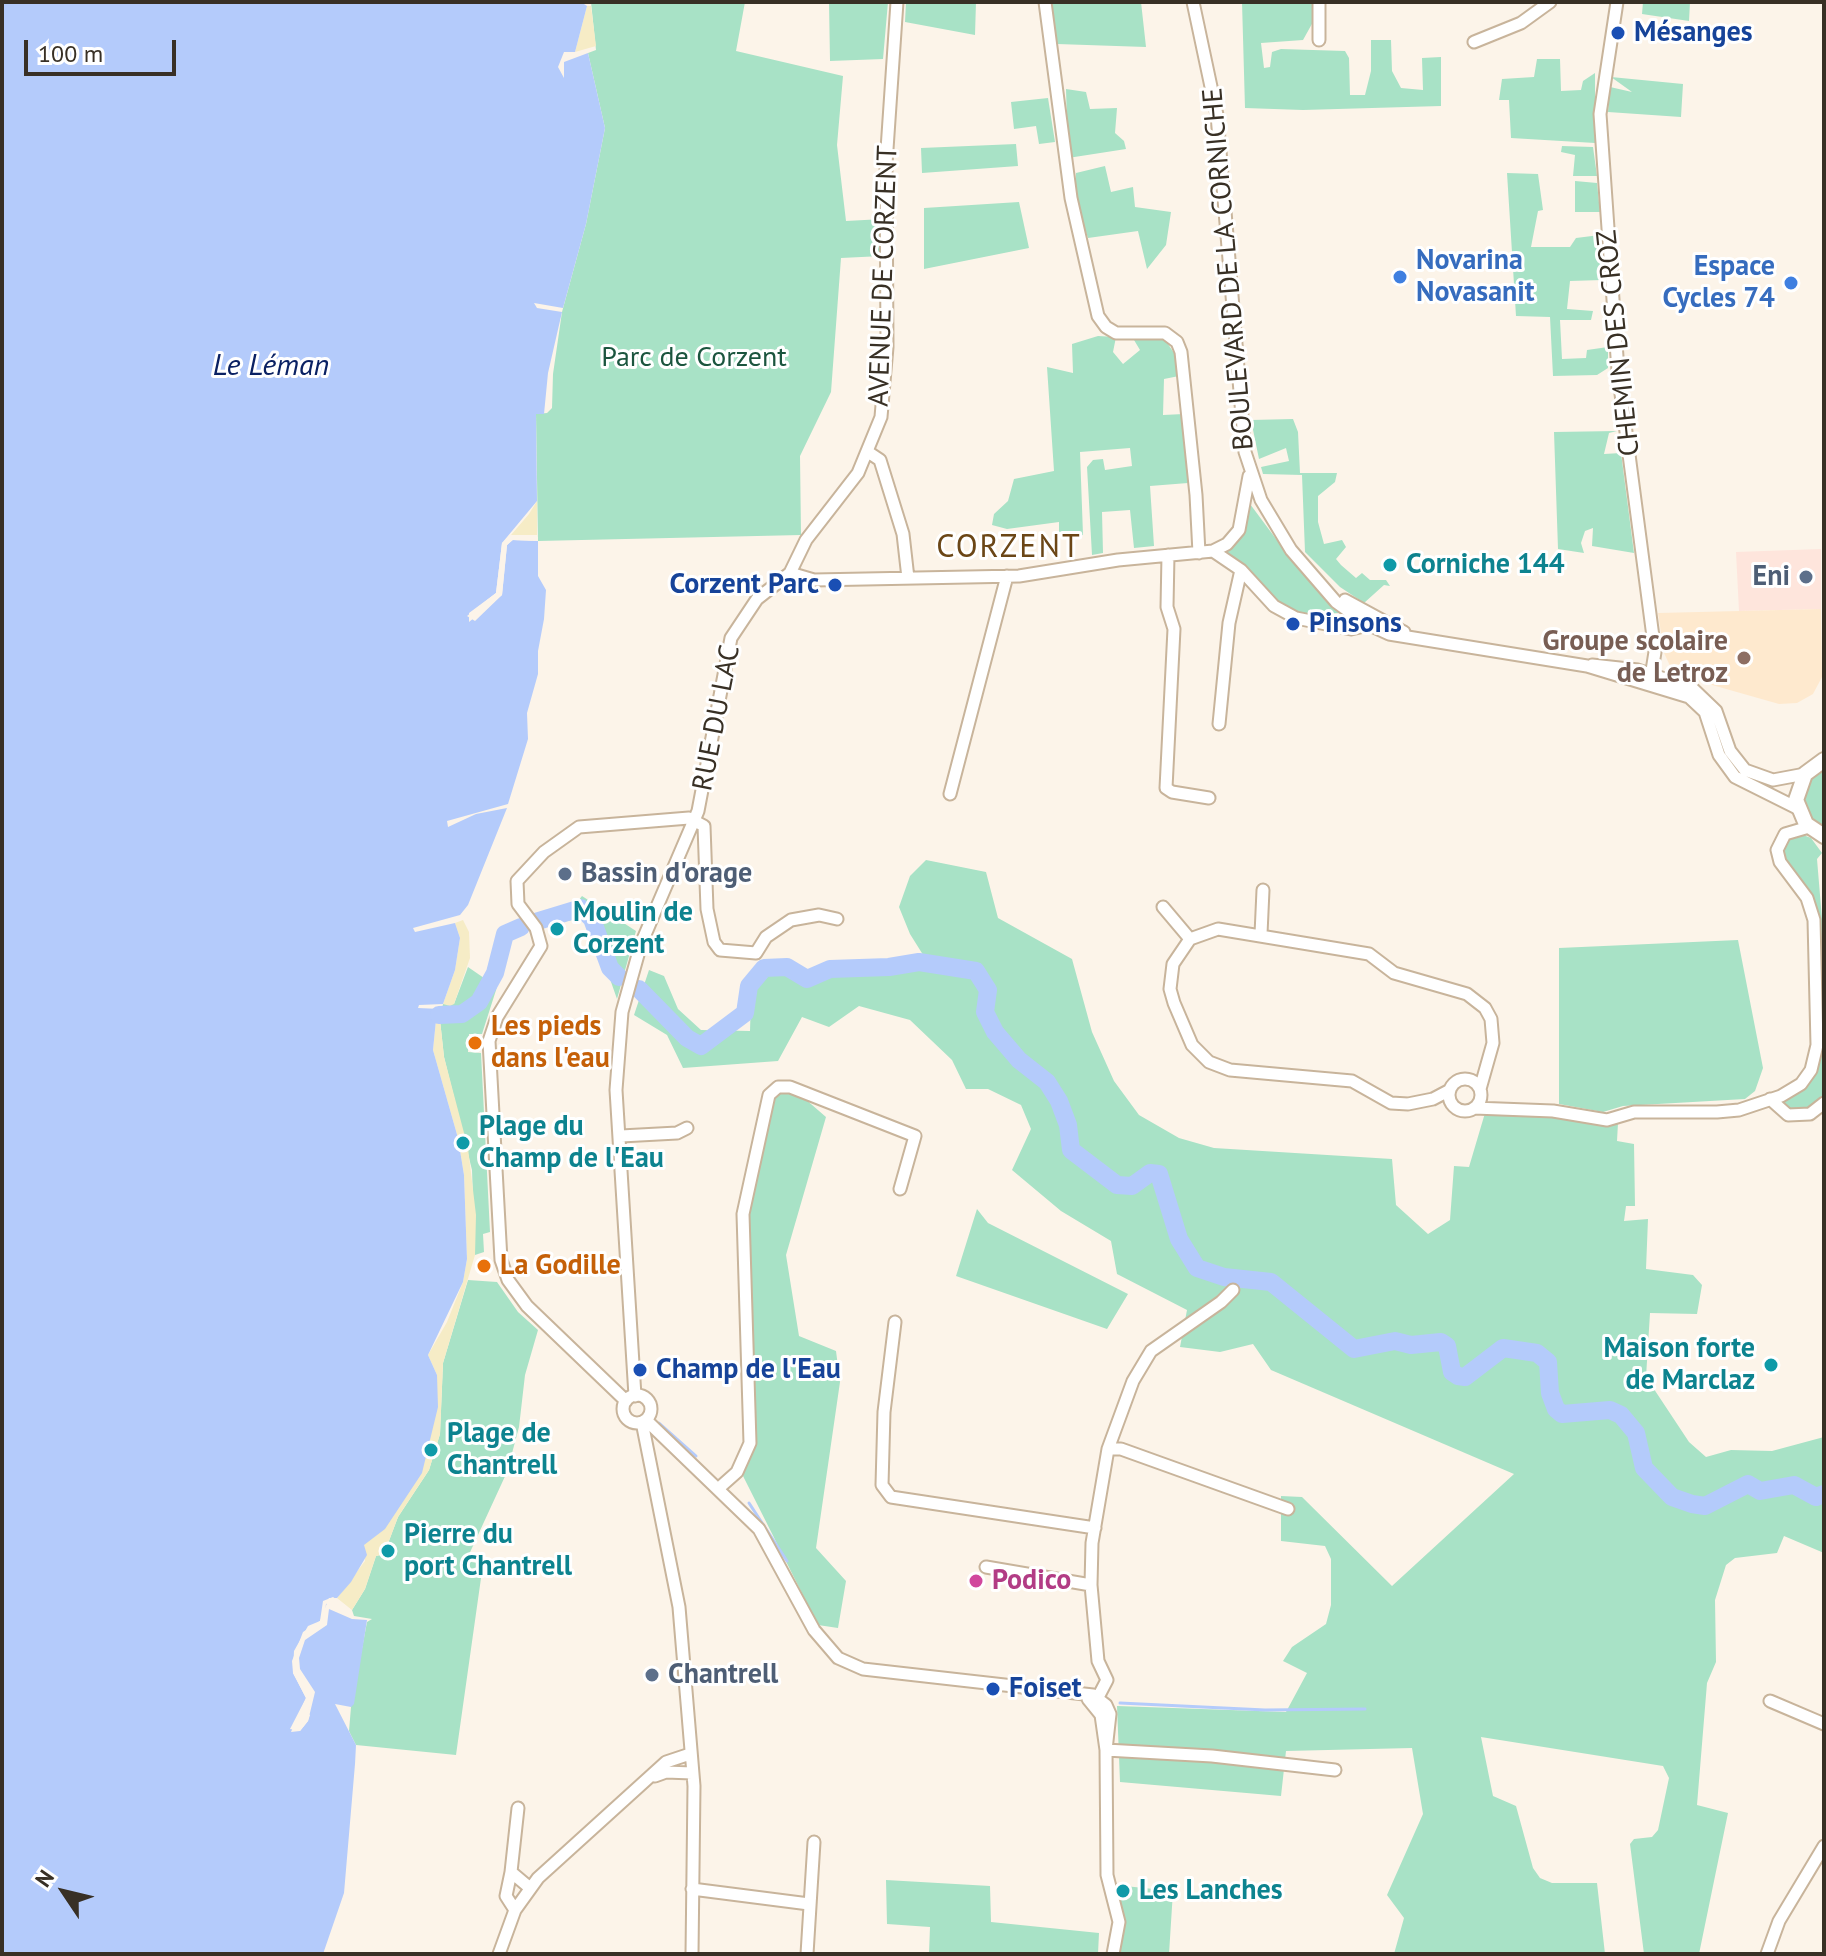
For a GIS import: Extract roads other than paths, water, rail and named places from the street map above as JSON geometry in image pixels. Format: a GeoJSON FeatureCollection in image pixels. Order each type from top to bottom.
{"type":"FeatureCollection","features":[{"type":"Feature","properties":{"kind":"main road"},"geometry":{"type":"LineString","coordinates":[[1822,758],[1805,774],[1798,786],[1797,808],[1817,832],[1824,847]]}},
{"type":"Feature","properties":{"kind":"street","name":"AVENUE DE CORZENT"},"geometry":{"type":"LineString","coordinates":[[790,573],[806,540],[844,493],[868,452],[886,392],[886,164],[897,2]]}},
{"type":"Feature","properties":{"kind":"street"},"geometry":{"type":"LineString","coordinates":[[1045,2],[1071,198],[1099,319],[1116,333],[1165,333],[1177,342],[1181,352],[1199,553]]}},
{"type":"Feature","properties":{"kind":"street","name":"BOULEVARD DE LA CORNICHE"},"geometry":{"type":"LineString","coordinates":[[1193,2],[1217,115],[1244,446],[1250,472],[1272,522],[1307,570],[1332,598],[1389,634],[1587,666],[1692,688],[1708,707],[1721,741],[1736,761],[1755,776],[1779,780],[1805,774]]}},
{"type":"Feature","properties":{"kind":"street"},"geometry":{"type":"LineString","coordinates":[[1319,2],[1319,40]]}},
{"type":"Feature","properties":{"kind":"street"},"geometry":{"type":"LineString","coordinates":[[1474,42],[1521,23],[1550,2]]}},
{"type":"Feature","properties":{"kind":"street","name":"CHEMIN DES CROZ"},"geometry":{"type":"LineString","coordinates":[[1617,2],[1600,114],[1613,324],[1655,652],[1652,678]]}},
{"type":"Feature","properties":{"kind":"street"},"geometry":{"type":"LineString","coordinates":[[868,452],[880,460],[903,534],[908,578]]}},
{"type":"Feature","properties":{"kind":"street"},"geometry":{"type":"LineString","coordinates":[[790,573],[809,580],[1007,576],[1213,551],[1227,544],[1239,530],[1250,472]]}},
{"type":"Feature","properties":{"kind":"street"},"geometry":{"type":"LineString","coordinates":[[1213,551],[1241,570],[1281,611],[1312,623],[1346,628],[1363,617]]}},
{"type":"Feature","properties":{"kind":"street"},"geometry":{"type":"LineString","coordinates":[[1168,555],[1167,607],[1174,629],[1166,788],[1172,792],[1209,798]]}},
{"type":"Feature","properties":{"kind":"street"},"geometry":{"type":"LineString","coordinates":[[1219,724],[1229,623],[1241,570]]}},
{"type":"Feature","properties":{"kind":"street","name":"RUE DU LAC"},"geometry":{"type":"LineString","coordinates":[[630,1398],[523,1302],[508,1280],[501,1260],[488,1047],[497,1017],[540,951],[533,925],[518,904],[517,881],[535,859],[567,834],[586,826],[695,820],[705,783],[729,643],[757,599],[790,573]]}},
{"type":"Feature","properties":{"kind":"street"},"geometry":{"type":"LineString","coordinates":[[950,794],[1007,576]]}},
{"type":"Feature","properties":{"kind":"street","name":"BOULEVARD DE LA CORNICHE"},"geometry":{"type":"LineString","coordinates":[[1721,741],[1722,761],[1740,782],[1797,808]]}},
{"type":"Feature","properties":{"kind":"street"},"geometry":{"type":"LineString","coordinates":[[837,919],[819,915],[791,920],[766,937],[756,953],[720,950],[714,942],[707,909],[704,826],[695,820],[631,972],[621,1017],[616,1090],[623,1136],[631,1324],[630,1398],[625,1417],[631,1422],[644,1421],[719,1488],[759,1529],[814,1630],[838,1658],[863,1669],[1083,1692],[1111,1717],[1106,1750],[1105,1893],[1112,1927],[1106,1954]]}},
{"type":"Feature","properties":{"kind":"street"},"geometry":{"type":"LineString","coordinates":[[1474,1108],[1481,1092],[1493,1034],[1491,1019],[1477,999],[1394,973],[1361,951],[1218,929],[1190,939],[1173,964],[1170,989],[1192,1045],[1209,1062],[1230,1070],[1352,1081],[1391,1103],[1433,1099],[1463,1111],[1495,1107],[1553,1111],[1607,1120],[1634,1112],[1739,1110],[1801,1084],[1816,1053],[1813,913],[1777,853],[1785,834],[1817,832]]}},
{"type":"Feature","properties":{"kind":"street"},"geometry":{"type":"LineString","coordinates":[[1261,934],[1263,890]]}},
{"type":"Feature","properties":{"kind":"street"},"geometry":{"type":"LineString","coordinates":[[1163,907],[1190,939]]}},
{"type":"Feature","properties":{"kind":"street"},"geometry":{"type":"LineString","coordinates":[[1433,1099],[1450,1090],[1457,1081],[1467,1079],[1486,1067]]}},
{"type":"Feature","properties":{"kind":"street"},"geometry":{"type":"LineString","coordinates":[[1467,1079],[1495,1107]]}},
{"type":"Feature","properties":{"kind":"street"},"geometry":{"type":"LineString","coordinates":[[719,1488],[737,1472],[750,1443],[743,1214],[769,1095],[778,1087],[790,1087],[915,1136],[900,1189]]}},
{"type":"Feature","properties":{"kind":"street"},"geometry":{"type":"LineString","coordinates":[[1450,1090],[1453,1105]]}},
{"type":"Feature","properties":{"kind":"street"},"geometry":{"type":"LineString","coordinates":[[1770,1099],[1788,1115],[1810,1114],[1824,1103]]}},
{"type":"Feature","properties":{"kind":"street"},"geometry":{"type":"LineString","coordinates":[[623,1136],[677,1133],[687,1128]]}},
{"type":"Feature","properties":{"kind":"street"},"geometry":{"type":"LineString","coordinates":[[1096,1701],[1107,1680],[1098,1661],[1091,1585],[1095,1528],[1108,1449],[1133,1381],[1151,1351],[1221,1302],[1233,1290]]}},
{"type":"Feature","properties":{"kind":"street"},"geometry":{"type":"LineString","coordinates":[[895,1322],[884,1412],[882,1485],[891,1497],[1095,1528]]}},
{"type":"Feature","properties":{"kind":"street"},"geometry":{"type":"LineString","coordinates":[[630,1398],[649,1404],[644,1421],[679,1604],[688,1715],[686,1755],[693,1798],[692,1954]]}},
{"type":"Feature","properties":{"kind":"street"},"geometry":{"type":"LineString","coordinates":[[1108,1449],[1121,1449],[1288,1509]]}},
{"type":"Feature","properties":{"kind":"street"},"geometry":{"type":"LineString","coordinates":[[986,1567],[1091,1585]]}},
{"type":"Feature","properties":{"kind":"street"},"geometry":{"type":"LineString","coordinates":[[1770,1701],[1824,1724]]}},
{"type":"Feature","properties":{"kind":"street"},"geometry":{"type":"LineString","coordinates":[[1106,1750],[1212,1756],[1335,1770]]}},
{"type":"Feature","properties":{"kind":"street"},"geometry":{"type":"LineString","coordinates":[[499,1954],[515,1910],[530,1888],[666,1762],[686,1755]]}},
{"type":"Feature","properties":{"kind":"street"},"geometry":{"type":"LineString","coordinates":[[651,1778],[664,1773],[688,1773]]}},
{"type":"Feature","properties":{"kind":"street"},"geometry":{"type":"LineString","coordinates":[[515,1910],[506,1896],[518,1808]]}},
{"type":"Feature","properties":{"kind":"street"},"geometry":{"type":"LineString","coordinates":[[807,1954],[814,1842]]}},
{"type":"Feature","properties":{"kind":"street"},"geometry":{"type":"LineString","coordinates":[[1767,1954],[1779,1921],[1824,1846]]}},
{"type":"Feature","properties":{"kind":"street"},"geometry":{"type":"LineString","coordinates":[[511,1872],[530,1888]]}},
{"type":"Feature","properties":{"kind":"street"},"geometry":{"type":"LineString","coordinates":[[1107,1875],[1119,1922],[1113,1954]]}},
{"type":"Feature","properties":{"kind":"street"},"geometry":{"type":"LineString","coordinates":[[692,1889],[809,1904]]}},
{"type":"Feature","properties":{"kind":"water","name":"Le Léman"},"geometry":{"type":"Polygon","coordinates":[[[2,2],[581,2],[587,6],[575,52],[564,52],[558,67],[564,78],[564,62],[588,53],[605,128],[586,224],[563,308],[534,303],[537,308],[562,312],[548,373],[544,414],[536,414],[537,501],[502,543],[496,593],[467,616],[475,621],[502,595],[507,545],[512,540],[538,541],[538,576],[546,590],[538,674],[527,713],[528,739],[508,804],[447,821],[448,827],[476,814],[507,808],[468,905],[460,915],[413,928],[415,932],[455,923],[460,938],[455,970],[443,1004],[419,1005],[418,1008],[441,1009],[436,1020],[433,1050],[458,1138],[464,1175],[467,1259],[463,1282],[428,1355],[437,1375],[438,1407],[422,1473],[385,1529],[364,1545],[367,1555],[351,1582],[337,1598],[329,1598],[320,1621],[303,1632],[292,1661],[293,1673],[306,1698],[290,1729],[300,1731],[308,1721],[315,1692],[300,1669],[299,1658],[305,1640],[327,1625],[329,1609],[352,1619],[367,1620],[354,1704],[351,1707],[335,1704],[356,1745],[344,1893],[323,1954],[2,1954],[2,2]]]}},
{"type":"Feature","properties":{"kind":"waterway"},"geometry":{"type":"LineString","coordinates":[[535,922],[581,908],[592,919],[610,968],[619,977]]}},
{"type":"Feature","properties":{"kind":"waterway"},"geometry":{"type":"LineString","coordinates":[[439,1015],[462,1014],[479,1002],[495,973],[505,934],[521,927]]}},
{"type":"Feature","properties":{"kind":"waterway"},"geometry":{"type":"LineString","coordinates":[[639,989],[687,1038],[701,1046],[745,1013],[749,986],[764,968],[787,967],[807,979],[830,969],[889,967],[919,962],[976,971],[988,990],[985,1012],[995,1032],[1019,1060],[1047,1082],[1059,1101],[1068,1125],[1071,1150],[1117,1185],[1132,1186],[1150,1173],[1159,1174],[1179,1239],[1197,1268],[1224,1277],[1271,1282],[1354,1349],[1395,1341],[1411,1345],[1441,1342],[1447,1346],[1452,1372],[1458,1376],[1465,1377],[1503,1348],[1537,1353],[1548,1362],[1550,1393],[1556,1409],[1562,1414],[1610,1410],[1621,1415],[1636,1433],[1644,1468],[1672,1497],[1705,1506],[1748,1484],[1760,1491],[1794,1485],[1816,1497],[1824,1494]]}},
{"type":"Feature","properties":{"kind":"waterway"},"geometry":{"type":"LineString","coordinates":[[659,1423],[696,1456]]}},
{"type":"Feature","properties":{"kind":"waterway"},"geometry":{"type":"LineString","coordinates":[[749,1503],[787,1561]]}},
{"type":"Feature","properties":{"kind":"waterway"},"geometry":{"type":"LineString","coordinates":[[1120,1703],[1265,1710],[1365,1709]]}},
{"type":"Feature","properties":{"kind":"place","name":"Mésanges"},"geometry":{"type":"Point","coordinates":[1618,33]}},
{"type":"Feature","properties":{"kind":"place","name":"Novarina Novasanit"},"geometry":{"type":"Point","coordinates":[1400,277]}},
{"type":"Feature","properties":{"kind":"place","name":"Espace Cycles 74"},"geometry":{"type":"Point","coordinates":[1791,283]}},
{"type":"Feature","properties":{"kind":"place","name":"Corniche 144"},"geometry":{"type":"Point","coordinates":[1390,565]}},
{"type":"Feature","properties":{"kind":"place","name":"Eni"},"geometry":{"type":"Point","coordinates":[1806,577]}},
{"type":"Feature","properties":{"kind":"place","name":"Corzent Parc"},"geometry":{"type":"Point","coordinates":[835,585]}},
{"type":"Feature","properties":{"kind":"place","name":"Pinsons"},"geometry":{"type":"Point","coordinates":[1293,624]}},
{"type":"Feature","properties":{"kind":"place","name":"Groupe scolaire de Letroz"},"geometry":{"type":"Point","coordinates":[1744,658]}},
{"type":"Feature","properties":{"kind":"place","name":"Bassin d'orage"},"geometry":{"type":"Point","coordinates":[565,874]}},
{"type":"Feature","properties":{"kind":"place","name":"Moulin de Corzent"},"geometry":{"type":"Point","coordinates":[557,929]}},
{"type":"Feature","properties":{"kind":"place","name":"Les pieds dans l'eau"},"geometry":{"type":"Point","coordinates":[475,1043]}},
{"type":"Feature","properties":{"kind":"place","name":"Plage du Champ de l'Eau"},"geometry":{"type":"Point","coordinates":[463,1143]}},
{"type":"Feature","properties":{"kind":"place","name":"La Godille"},"geometry":{"type":"Point","coordinates":[484,1266]}},
{"type":"Feature","properties":{"kind":"place","name":"Maison forte de Marclaz"},"geometry":{"type":"Point","coordinates":[1771,1365]}},
{"type":"Feature","properties":{"kind":"place","name":"Champ de l'Eau"},"geometry":{"type":"Point","coordinates":[640,1370]}},
{"type":"Feature","properties":{"kind":"place","name":"Plage de Chantrell"},"geometry":{"type":"Point","coordinates":[431,1450]}},
{"type":"Feature","properties":{"kind":"place","name":"Pierre du port Chantrell"},"geometry":{"type":"Point","coordinates":[388,1551]}},
{"type":"Feature","properties":{"kind":"place","name":"Podico"},"geometry":{"type":"Point","coordinates":[976,1581]}},
{"type":"Feature","properties":{"kind":"place","name":"Chantrell"},"geometry":{"type":"Point","coordinates":[652,1675]}},
{"type":"Feature","properties":{"kind":"place","name":"Foiset"},"geometry":{"type":"Point","coordinates":[993,1689]}},
{"type":"Feature","properties":{"kind":"place","name":"Les Lanches"},"geometry":{"type":"Point","coordinates":[1123,1891]}},
{"type":"Feature","properties":{"kind":"district","name":"CORZENT"},"geometry":{"type":"Point","coordinates":[1009,548]}},
{"type":"Feature","properties":{"kind":"park label","name":"Parc de Corzent"},"geometry":{"type":"Point","coordinates":[694,358]}}]}
